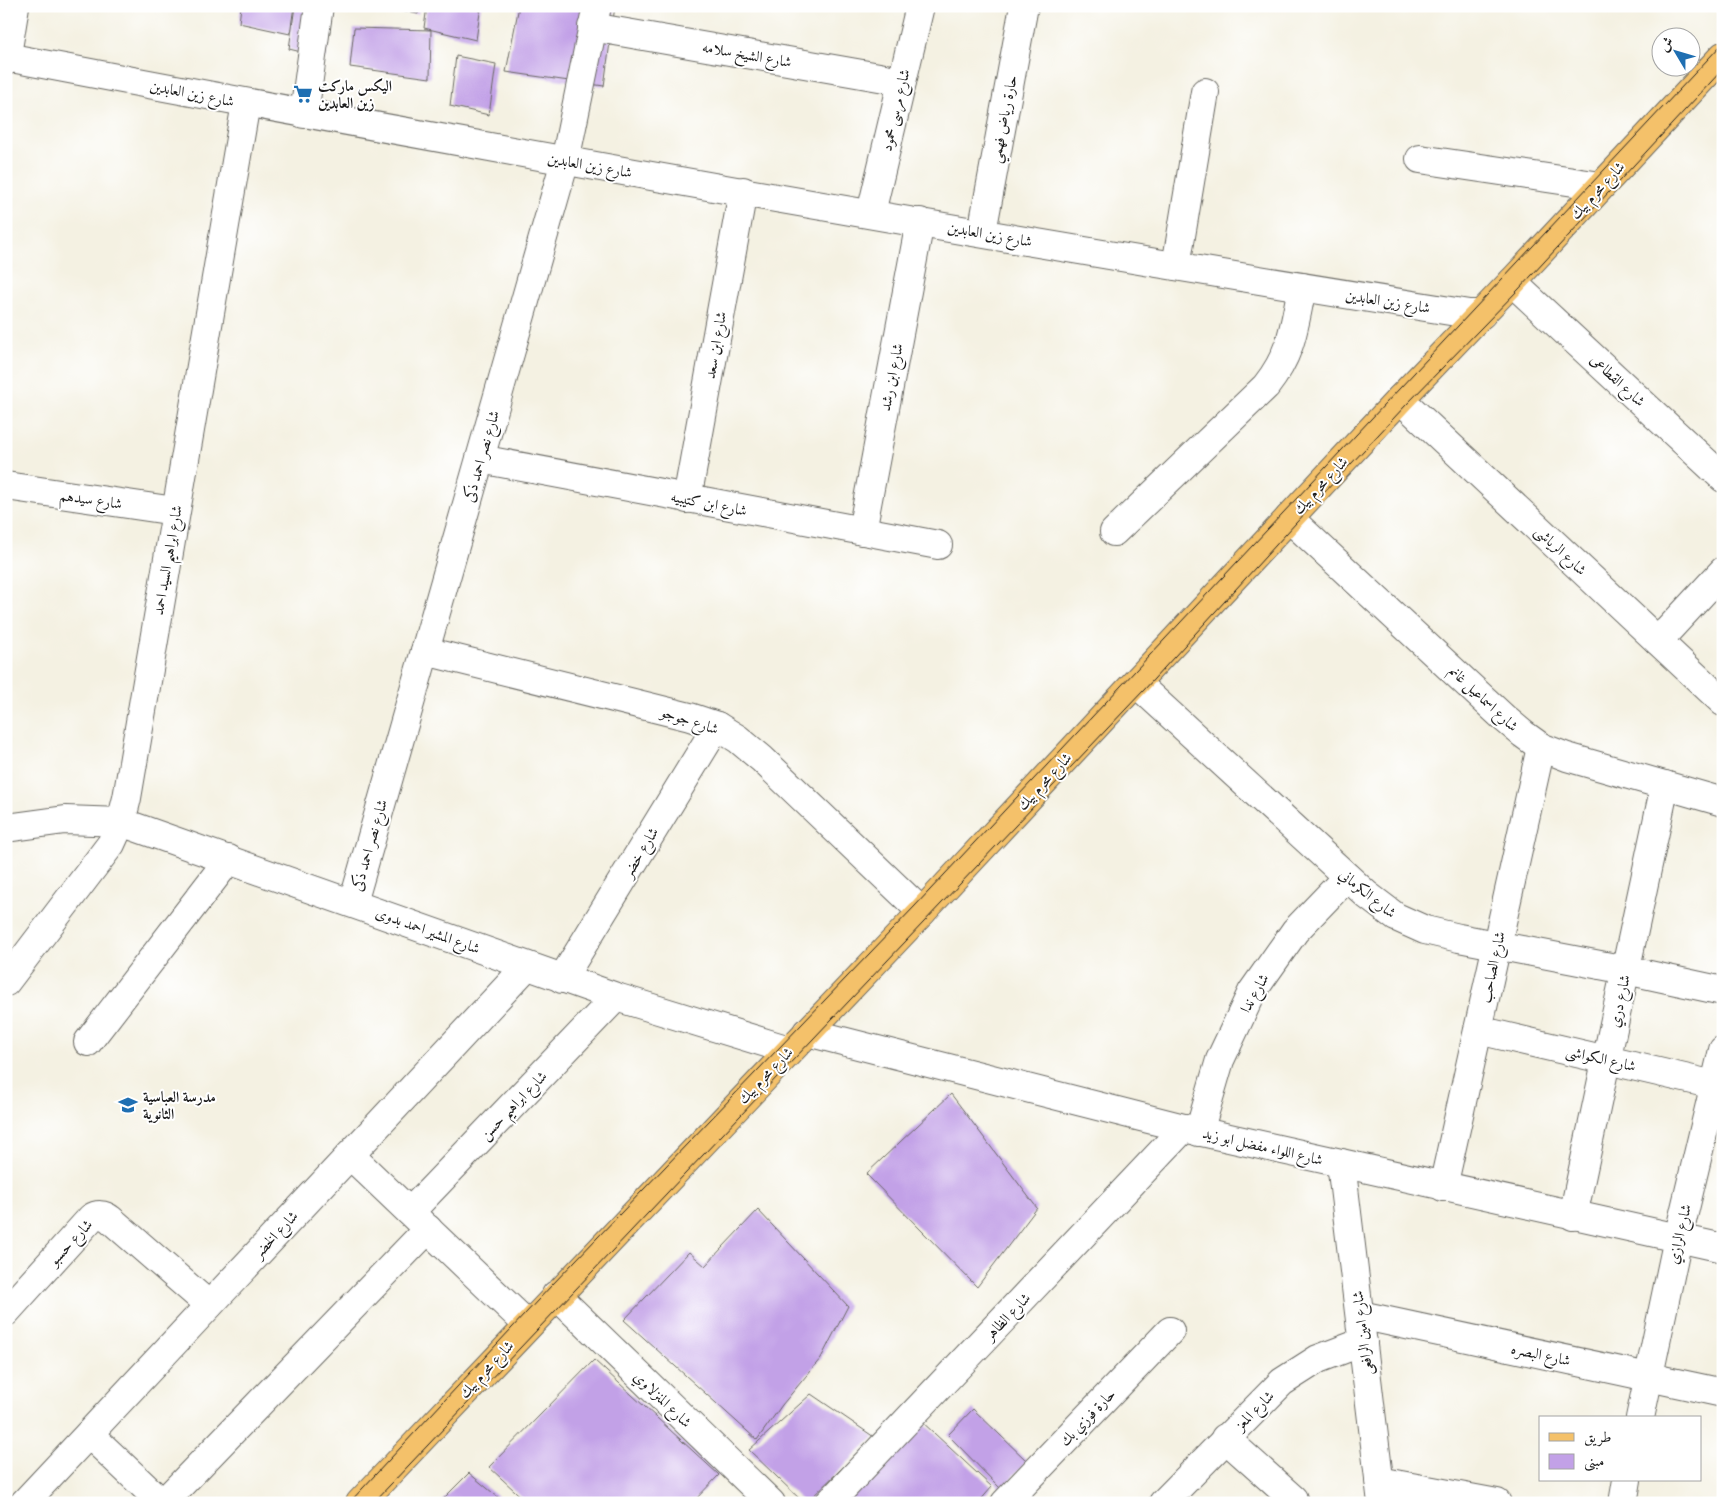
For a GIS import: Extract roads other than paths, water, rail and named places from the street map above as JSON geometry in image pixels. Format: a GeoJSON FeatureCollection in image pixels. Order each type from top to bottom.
{"type":"FeatureCollection","features":[{"type":"Feature","properties":{"kind":"main road","name":"شارع محرم بيك"},"geometry":{"type":"LineString","coordinates":[[360,1503],[922,912],[1723,56]]}},
{"type":"Feature","properties":{"kind":"street"},"geometry":{"type":"LineString","coordinates":[[6,58],[15,6]]}},
{"type":"Feature","properties":{"kind":"street"},"geometry":{"type":"LineString","coordinates":[[304,114],[319,6]]}},
{"type":"Feature","properties":{"kind":"street","name":"شارع مرسى محمود"},"geometry":{"type":"LineString","coordinates":[[871,213],[920,6]]}},
{"type":"Feature","properties":{"kind":"street","name":"حارة رياض فهمي"},"geometry":{"type":"LineString","coordinates":[[982,232],[1024,6]]}},
{"type":"Feature","properties":{"kind":"street","name":"شارع الشيخ سلامه"},"geometry":{"type":"LineString","coordinates":[[595,16],[902,81]]}},
{"type":"Feature","properties":{"kind":"street","name":"شارع نصر احمد ذكى"},"geometry":{"type":"LineString","coordinates":[[353,903],[565,161],[595,16]]}},
{"type":"Feature","properties":{"kind":"street","name":"شارع زين العابدين"},"geometry":{"type":"LineString","coordinates":[[6,58],[304,114],[743,192],[1302,287],[1469,314],[1482,314]]}},
{"type":"Feature","properties":{"kind":"street"},"geometry":{"type":"LineString","coordinates":[[1176,266],[1205,92]]}},
{"type":"Feature","properties":{"kind":"street","name":"شارع ابراهيم السيد احمد"},"geometry":{"type":"LineString","coordinates":[[6,982],[111,844],[121,822],[127,798],[246,103]]}},
{"type":"Feature","properties":{"kind":"street"},"geometry":{"type":"LineString","coordinates":[[1420,159],[1601,186]]}},
{"type":"Feature","properties":{"kind":"street","name":"شارع ابن سعد"},"geometry":{"type":"LineString","coordinates":[[687,499],[743,192]]}},
{"type":"Feature","properties":{"kind":"street","name":"شارع ابن رشد"},"geometry":{"type":"LineString","coordinates":[[862,531],[920,222]]}},
{"type":"Feature","properties":{"kind":"street","name":"شارع القطاعى"},"geometry":{"type":"LineString","coordinates":[[1512,282],[1723,478]]}},
{"type":"Feature","properties":{"kind":"street"},"geometry":{"type":"LineString","coordinates":[[1114,532],[1259,393],[1276,374],[1290,346],[1302,287]]}},
{"type":"Feature","properties":{"kind":"street","name":"شارع الرياشى"},"geometry":{"type":"LineString","coordinates":[[1400,399],[1723,702]]}},
{"type":"Feature","properties":{"kind":"street","name":"شارع ابن كتيبيه"},"geometry":{"type":"LineString","coordinates":[[480,459],[938,545]]}},
{"type":"Feature","properties":{"kind":"street","name":"شارع سيدهم"},"geometry":{"type":"LineString","coordinates":[[6,486],[175,511]]}},
{"type":"Feature","properties":{"kind":"street","name":"شارع اسماعيل غانم"},"geometry":{"type":"LineString","coordinates":[[1289,518],[1511,723],[1541,748],[1723,802]]}},
{"type":"Feature","properties":{"kind":"street"},"geometry":{"type":"LineString","coordinates":[[1658,642],[1723,571]]}},
{"type":"Feature","properties":{"kind":"street","name":"شارع جوجو"},"geometry":{"type":"LineString","coordinates":[[425,651],[690,717],[717,726],[738,739],[762,759],[922,912]]}},
{"type":"Feature","properties":{"kind":"street","name":"شارع الكرماني"},"geometry":{"type":"LineString","coordinates":[[1136,683],[1367,896],[1396,917],[1425,930],[1723,991]]}},
{"type":"Feature","properties":{"kind":"street","name":"شارع خضر"},"geometry":{"type":"LineString","coordinates":[[562,979],[717,726]]}},
{"type":"Feature","properties":{"kind":"street","name":"شارع الصاحب"},"geometry":{"type":"LineString","coordinates":[[1443,1186],[1541,748]]}},
{"type":"Feature","properties":{"kind":"street","name":"شارع دري"},"geometry":{"type":"LineString","coordinates":[[1573,1216],[1665,785]]}},
{"type":"Feature","properties":{"kind":"street","name":"شارع المشير احمد بدوى"},"geometry":{"type":"LineString","coordinates":[[6,828],[65,820],[121,822],[616,997],[798,1041]]}},
{"type":"Feature","properties":{"kind":"street"},"geometry":{"type":"LineString","coordinates":[[88,1042],[229,859]]}},
{"type":"Feature","properties":{"kind":"street","name":"شارع ندا"},"geometry":{"type":"LineString","coordinates":[[1191,1130],[1220,1060],[1252,992],[1294,931],[1347,877]]}},
{"type":"Feature","properties":{"kind":"street","name":"شارع الخضر"},"geometry":{"type":"LineString","coordinates":[[24,1503],[526,966]]}},
{"type":"Feature","properties":{"kind":"street","name":"شارع ابراهيم حسن"},"geometry":{"type":"LineString","coordinates":[[162,1503],[419,1221],[616,997]]}},
{"type":"Feature","properties":{"kind":"street","name":"شارع الكواشى"},"geometry":{"type":"LineString","coordinates":[[1478,1030],[1719,1086]]}},
{"type":"Feature","properties":{"kind":"street","name":"شارع اللواء مفضل ابو زيد"},"geometry":{"type":"LineString","coordinates":[[798,1041],[1573,1216],[1723,1248]]}},
{"type":"Feature","properties":{"kind":"street","name":"شارع الرازي"},"geometry":{"type":"LineString","coordinates":[[1640,1416],[1678,1238],[1719,1086],[1723,1050]]}},
{"type":"Feature","properties":{"kind":"street","name":"شارع الظاهر"},"geometry":{"type":"LineString","coordinates":[[829,1503],[1191,1130]]}},
{"type":"Feature","properties":{"kind":"street"},"geometry":{"type":"LineString","coordinates":[[350,1155],[528,1326]]}},
{"type":"Feature","properties":{"kind":"street","name":"شارع امين الرافعى"},"geometry":{"type":"LineString","coordinates":[[1341,1164],[1381,1492]]}},
{"type":"Feature","properties":{"kind":"street","name":"شارع حسبو"},"geometry":{"type":"LineString","coordinates":[[6,1312],[91,1218],[99,1215],[110,1219],[209,1304]]}},
{"type":"Feature","properties":{"kind":"street","name":"شارع المنزلاوي"},"geometry":{"type":"LineString","coordinates":[[556,1295],[771,1503]]}},
{"type":"Feature","properties":{"kind":"street","name":"شارع البصره"},"geometry":{"type":"LineString","coordinates":[[1360,1315],[1723,1393]]}},
{"type":"Feature","properties":{"kind":"street","name":"حارة فوزي بك"},"geometry":{"type":"LineString","coordinates":[[1005,1503],[1170,1331]]}},
{"type":"Feature","properties":{"kind":"street","name":"شارع المعز"},"geometry":{"type":"LineString","coordinates":[[1164,1503],[1225,1438],[1282,1382],[1318,1359],[1363,1342]]}},
{"type":"Feature","properties":{"kind":"street"},"geometry":{"type":"LineString","coordinates":[[89,1434],[162,1503]]}},
{"type":"Feature","properties":{"kind":"street"},"geometry":{"type":"LineString","coordinates":[[1225,1438],[1294,1499]]}},
{"type":"Feature","properties":{"kind":"street"},"geometry":{"type":"LineString","coordinates":[[1623,1503],[1628,1482]]}},
{"type":"Feature","properties":{"kind":"street"},"geometry":{"type":"LineString","coordinates":[[1381,1492],[1496,1503]]}},
{"type":"Feature","properties":{"kind":"tram line"},"geometry":{"type":"LineString","coordinates":[[349,1503],[552,1285],[915,906],[1723,43]]}},
{"type":"Feature","properties":{"kind":"tram line"},"geometry":{"type":"LineString","coordinates":[[373,1503],[1144,690],[1406,405],[1519,289],[1723,69]]}},
{"type":"Feature","properties":{"kind":"place","name":"اليكس ماركت زين العابدين"},"geometry":{"type":"Point","coordinates":[303,94]}},
{"type":"Feature","properties":{"kind":"place","name":"مدرسة العباسية الثانوية"},"geometry":{"type":"Point","coordinates":[128,1105]}}]}
